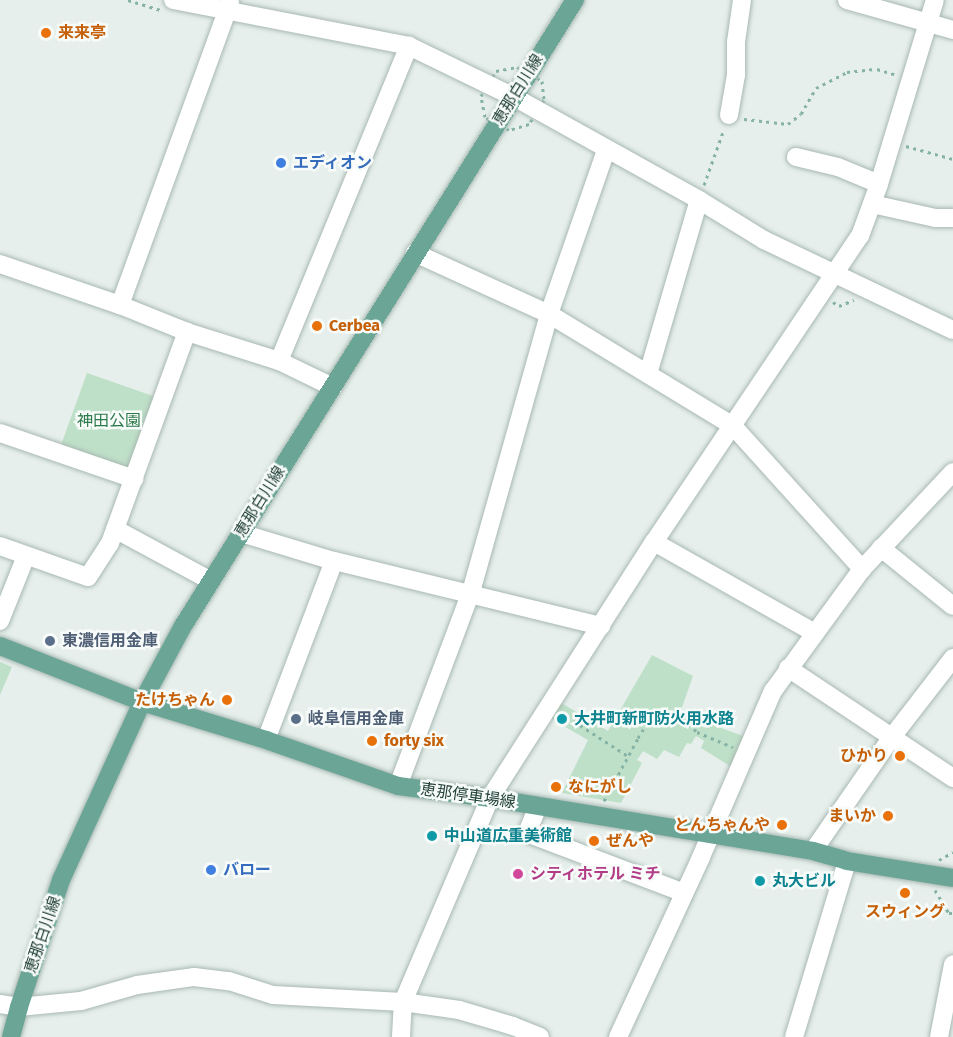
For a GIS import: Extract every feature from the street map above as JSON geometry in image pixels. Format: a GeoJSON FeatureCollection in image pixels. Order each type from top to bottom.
{"type":"FeatureCollection","features":[{"type":"Feature","properties":{"kind":"main road","name":"恵那白川線"},"geometry":{"type":"LineString","coordinates":[[11,1037],[18,1007],[61,880],[142,702],[183,626],[575,0]]}},
{"type":"Feature","properties":{"kind":"main road","name":"恵那停車場線"},"geometry":{"type":"LineString","coordinates":[[0,646],[142,702],[266,740],[398,786],[490,798],[710,836],[813,851],[847,861],[953,878]]}},
{"type":"Feature","properties":{"kind":"street"},"geometry":{"type":"LineString","coordinates":[[173,0],[229,6],[409,46],[514,97],[699,200],[764,240],[953,330]]}},
{"type":"Feature","properties":{"kind":"street"},"geometry":{"type":"LineString","coordinates":[[729,115],[736,75],[736,42],[742,0]]}},
{"type":"Feature","properties":{"kind":"street"},"geometry":{"type":"LineString","coordinates":[[847,0],[928,21],[953,30]]}},
{"type":"Feature","properties":{"kind":"street"},"geometry":{"type":"LineString","coordinates":[[400,1037],[404,1002],[490,798],[654,542],[832,274],[860,236],[879,184],[935,0]]}},
{"type":"Feature","properties":{"kind":"street"},"geometry":{"type":"LineString","coordinates":[[120,305],[229,6]]}},
{"type":"Feature","properties":{"kind":"street"},"geometry":{"type":"LineString","coordinates":[[279,361],[409,46]]}},
{"type":"Feature","properties":{"kind":"street"},"geometry":{"type":"LineString","coordinates":[[398,786],[471,592],[549,314],[606,150]]}},
{"type":"Feature","properties":{"kind":"street"},"geometry":{"type":"LineString","coordinates":[[796,157],[838,167],[879,184]]}},
{"type":"Feature","properties":{"kind":"street"},"geometry":{"type":"LineString","coordinates":[[648,374],[699,200]]}},
{"type":"Feature","properties":{"kind":"street"},"geometry":{"type":"LineString","coordinates":[[872,204],[936,218],[953,218]]}},
{"type":"Feature","properties":{"kind":"street"},"geometry":{"type":"LineString","coordinates":[[415,253],[549,314],[733,426],[862,569]]}},
{"type":"Feature","properties":{"kind":"street"},"geometry":{"type":"LineString","coordinates":[[0,264],[120,305],[187,332],[279,361],[333,387]]}},
{"type":"Feature","properties":{"kind":"street"},"geometry":{"type":"LineString","coordinates":[[0,546],[88,577],[110,543],[187,332]]}},
{"type":"Feature","properties":{"kind":"street"},"geometry":{"type":"LineString","coordinates":[[0,433],[134,480]]}},
{"type":"Feature","properties":{"kind":"street"},"geometry":{"type":"LineString","coordinates":[[618,1037],[773,691],[862,569],[953,472]]}},
{"type":"Feature","properties":{"kind":"street"},"geometry":{"type":"LineString","coordinates":[[115,529],[211,581]]}},
{"type":"Feature","properties":{"kind":"street"},"geometry":{"type":"LineString","coordinates":[[241,533],[334,561],[471,592],[600,626]]}},
{"type":"Feature","properties":{"kind":"street"},"geometry":{"type":"LineString","coordinates":[[654,542],[815,633]]}},
{"type":"Feature","properties":{"kind":"street"},"geometry":{"type":"LineString","coordinates":[[881,549],[953,606]]}},
{"type":"Feature","properties":{"kind":"street"},"geometry":{"type":"LineString","coordinates":[[0,621],[26,556]]}},
{"type":"Feature","properties":{"kind":"street"},"geometry":{"type":"LineString","coordinates":[[266,740],[334,561]]}},
{"type":"Feature","properties":{"kind":"street"},"geometry":{"type":"LineString","coordinates":[[813,851],[892,737],[953,658]]}},
{"type":"Feature","properties":{"kind":"street"},"geometry":{"type":"LineString","coordinates":[[788,668],[953,778]]}},
{"type":"Feature","properties":{"kind":"street"},"geometry":{"type":"LineString","coordinates":[[538,806],[527,833],[684,893]]}},
{"type":"Feature","properties":{"kind":"street"},"geometry":{"type":"LineString","coordinates":[[794,1037],[847,861]]}},
{"type":"Feature","properties":{"kind":"street"},"geometry":{"type":"LineString","coordinates":[[939,1037],[953,964]]}},
{"type":"Feature","properties":{"kind":"street"},"geometry":{"type":"LineString","coordinates":[[0,1004],[18,1007],[81,1001],[137,985],[194,977],[229,981],[273,995],[404,1002],[459,1010],[513,1026],[540,1037]]}},
{"type":"Feature","properties":{"kind":"path"},"geometry":{"type":"LineString","coordinates":[[892,142],[953,159]]}},
{"type":"Feature","properties":{"kind":"path"},"geometry":{"type":"LineString","coordinates":[[548,706],[628,756]]}},
{"type":"Feature","properties":{"kind":"path"},"geometry":{"type":"LineString","coordinates":[[599,817],[628,756],[647,723],[660,715],[673,715],[683,719],[697,732],[745,753]]}},
{"type":"Feature","properties":{"kind":"green space","name":"神田公園"},"geometry":{"type":"Polygon","coordinates":[[[87,373],[156,397],[131,469],[61,445],[87,373]]]}},
{"type":"Feature","properties":{"kind":"green space"},"geometry":{"type":"Polygon","coordinates":[[[652,655],[693,676],[680,713],[746,737],[733,768],[701,748],[704,741],[696,736],[691,744],[687,743],[679,757],[664,750],[657,759],[643,751],[637,760],[642,763],[621,803],[562,793],[588,740],[548,717],[558,701],[608,731],[652,655]]]}},
{"type":"Feature","properties":{"kind":"green space"},"geometry":{"type":"Polygon","coordinates":[[[0,662],[12,667],[0,695],[0,662]]]}},
{"type":"Feature","properties":{"kind":"place","name":"来来亭"},"geometry":{"type":"Point","coordinates":[46,33]}},
{"type":"Feature","properties":{"kind":"place","name":"エディオン"},"geometry":{"type":"Point","coordinates":[281,163]}},
{"type":"Feature","properties":{"kind":"place","name":"Cerbea"},"geometry":{"type":"Point","coordinates":[317,326]}},
{"type":"Feature","properties":{"kind":"place","name":"東濃信用金庫"},"geometry":{"type":"Point","coordinates":[50,641]}},
{"type":"Feature","properties":{"kind":"place","name":"たけちゃん"},"geometry":{"type":"Point","coordinates":[227,700]}},
{"type":"Feature","properties":{"kind":"place","name":"岐阜信用金庫"},"geometry":{"type":"Point","coordinates":[296,719]}},
{"type":"Feature","properties":{"kind":"place","name":"大井町新町防火用水路"},"geometry":{"type":"Point","coordinates":[562,719]}},
{"type":"Feature","properties":{"kind":"place","name":"forty six"},"geometry":{"type":"Point","coordinates":[372,741]}},
{"type":"Feature","properties":{"kind":"place","name":"ひかり"},"geometry":{"type":"Point","coordinates":[900,756]}},
{"type":"Feature","properties":{"kind":"place","name":"なにがし"},"geometry":{"type":"Point","coordinates":[556,787]}},
{"type":"Feature","properties":{"kind":"place","name":"まいか"},"geometry":{"type":"Point","coordinates":[888,816]}},
{"type":"Feature","properties":{"kind":"place","name":"とんちゃんや"},"geometry":{"type":"Point","coordinates":[782,825]}},
{"type":"Feature","properties":{"kind":"place","name":"中山道広重美術館"},"geometry":{"type":"Point","coordinates":[432,836]}},
{"type":"Feature","properties":{"kind":"place","name":"ぜんや"},"geometry":{"type":"Point","coordinates":[594,841]}},
{"type":"Feature","properties":{"kind":"place","name":"バロー"},"geometry":{"type":"Point","coordinates":[211,870]}},
{"type":"Feature","properties":{"kind":"place","name":"シティホテル ミチ"},"geometry":{"type":"Point","coordinates":[518,874]}},
{"type":"Feature","properties":{"kind":"place","name":"丸大ビル"},"geometry":{"type":"Point","coordinates":[760,881]}},
{"type":"Feature","properties":{"kind":"place","name":"スウィング"},"geometry":{"type":"Point","coordinates":[905,893]}}]}
